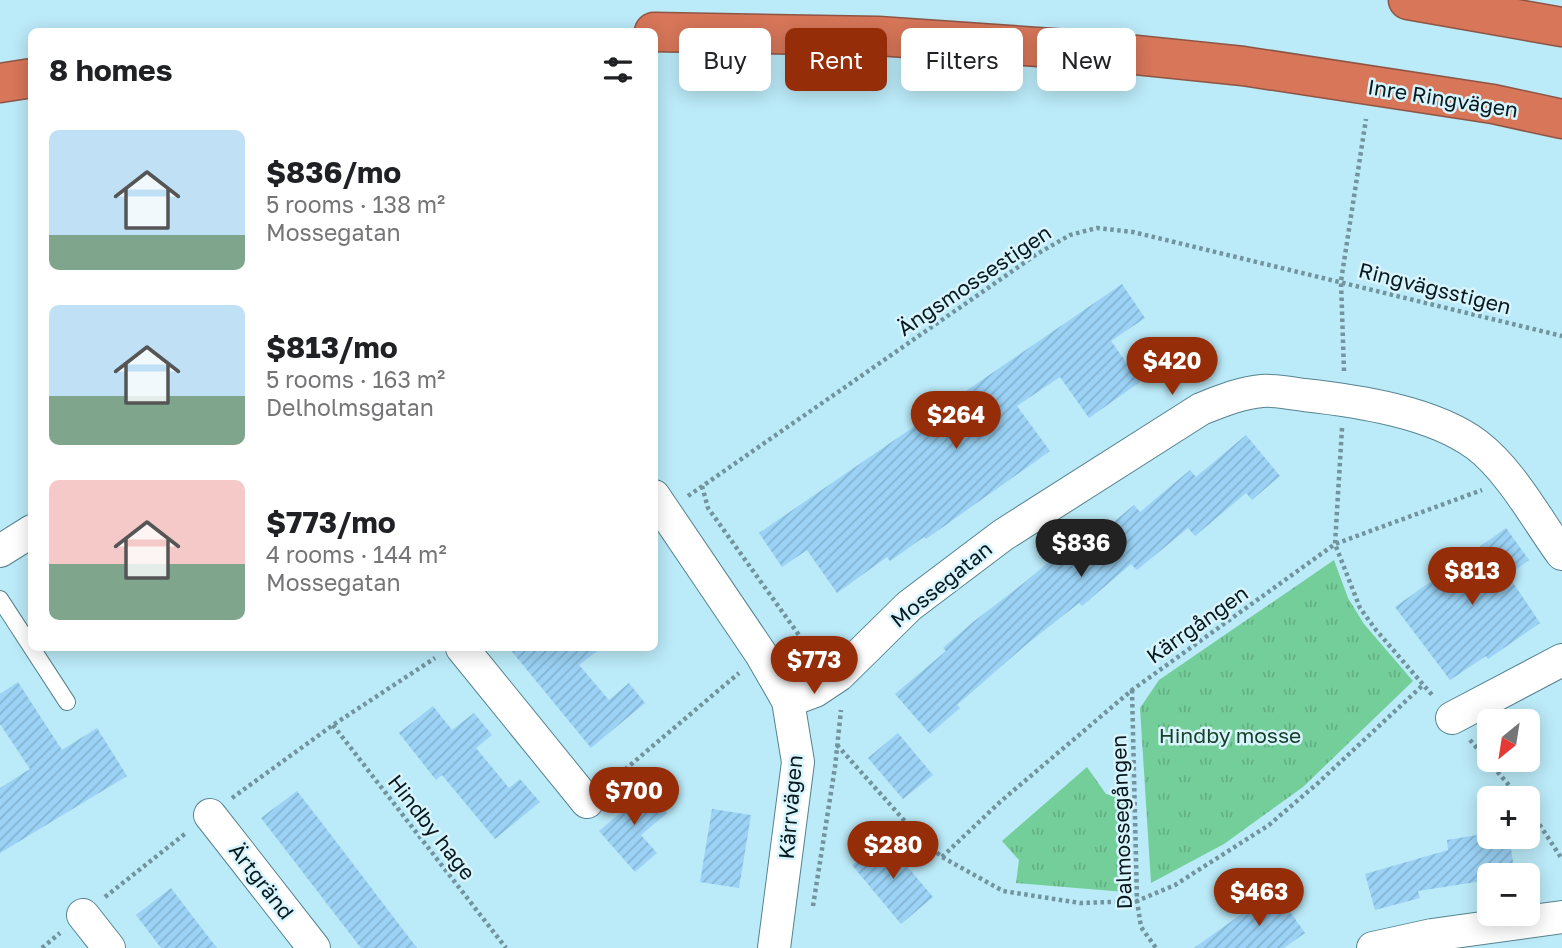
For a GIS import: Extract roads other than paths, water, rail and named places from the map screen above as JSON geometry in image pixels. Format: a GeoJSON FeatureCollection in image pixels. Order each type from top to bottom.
{"type":"FeatureCollection","features":[{"type":"Feature","properties":{"kind":"highway"},"geometry":{"type":"LineString","coordinates":[[1408,0],[1562,27]]}},
{"type":"Feature","properties":{"kind":"highway","name":"Inre Ringvägen"},"geometry":{"type":"LineString","coordinates":[[658,33],[878,36],[1097,51],[1243,66],[1493,104],[1562,119]]}},
{"type":"Feature","properties":{"kind":"highway"},"geometry":{"type":"LineString","coordinates":[[0,83],[28,79]]}},
{"type":"Feature","properties":{"kind":"street","name":"Mossegatan"},"geometry":{"type":"LineString","coordinates":[[788,701],[815,691],[839,675],[909,606],[1003,535],[1201,409],[1231,397],[1264,391],[1332,398],[1422,418],[1450,429],[1477,445],[1509,480],[1562,554]]}},
{"type":"Feature","properties":{"kind":"street","name":"Kärrvägen"},"geometry":{"type":"LineString","coordinates":[[658,508],[761,654],[788,701],[798,762],[774,948]]}},
{"type":"Feature","properties":{"kind":"street"},"geometry":{"type":"LineString","coordinates":[[0,551],[28,534]]}},
{"type":"Feature","properties":{"kind":"street"},"geometry":{"type":"LineString","coordinates":[[451,651],[587,802]]}},
{"type":"Feature","properties":{"kind":"street"},"geometry":{"type":"LineString","coordinates":[[1452,718],[1562,660]]}},
{"type":"Feature","properties":{"kind":"street","name":"Ärtgränd"},"geometry":{"type":"LineString","coordinates":[[210,815],[314,948]]}},
{"type":"Feature","properties":{"kind":"street"},"geometry":{"type":"LineString","coordinates":[[83,915],[109,948]]}},
{"type":"Feature","properties":{"kind":"street"},"geometry":{"type":"LineString","coordinates":[[1373,948],[1432,935],[1562,917]]}},
{"type":"Feature","properties":{"kind":"lane"},"geometry":{"type":"LineString","coordinates":[[0,599],[28,643]]}},
{"type":"Feature","properties":{"kind":"lane"},"geometry":{"type":"LineString","coordinates":[[33,651],[66,702]]}},
{"type":"Feature","properties":{"kind":"park label","name":"Hindby mosse"},"geometry":{"type":"Point","coordinates":[1230,735]}}]}
